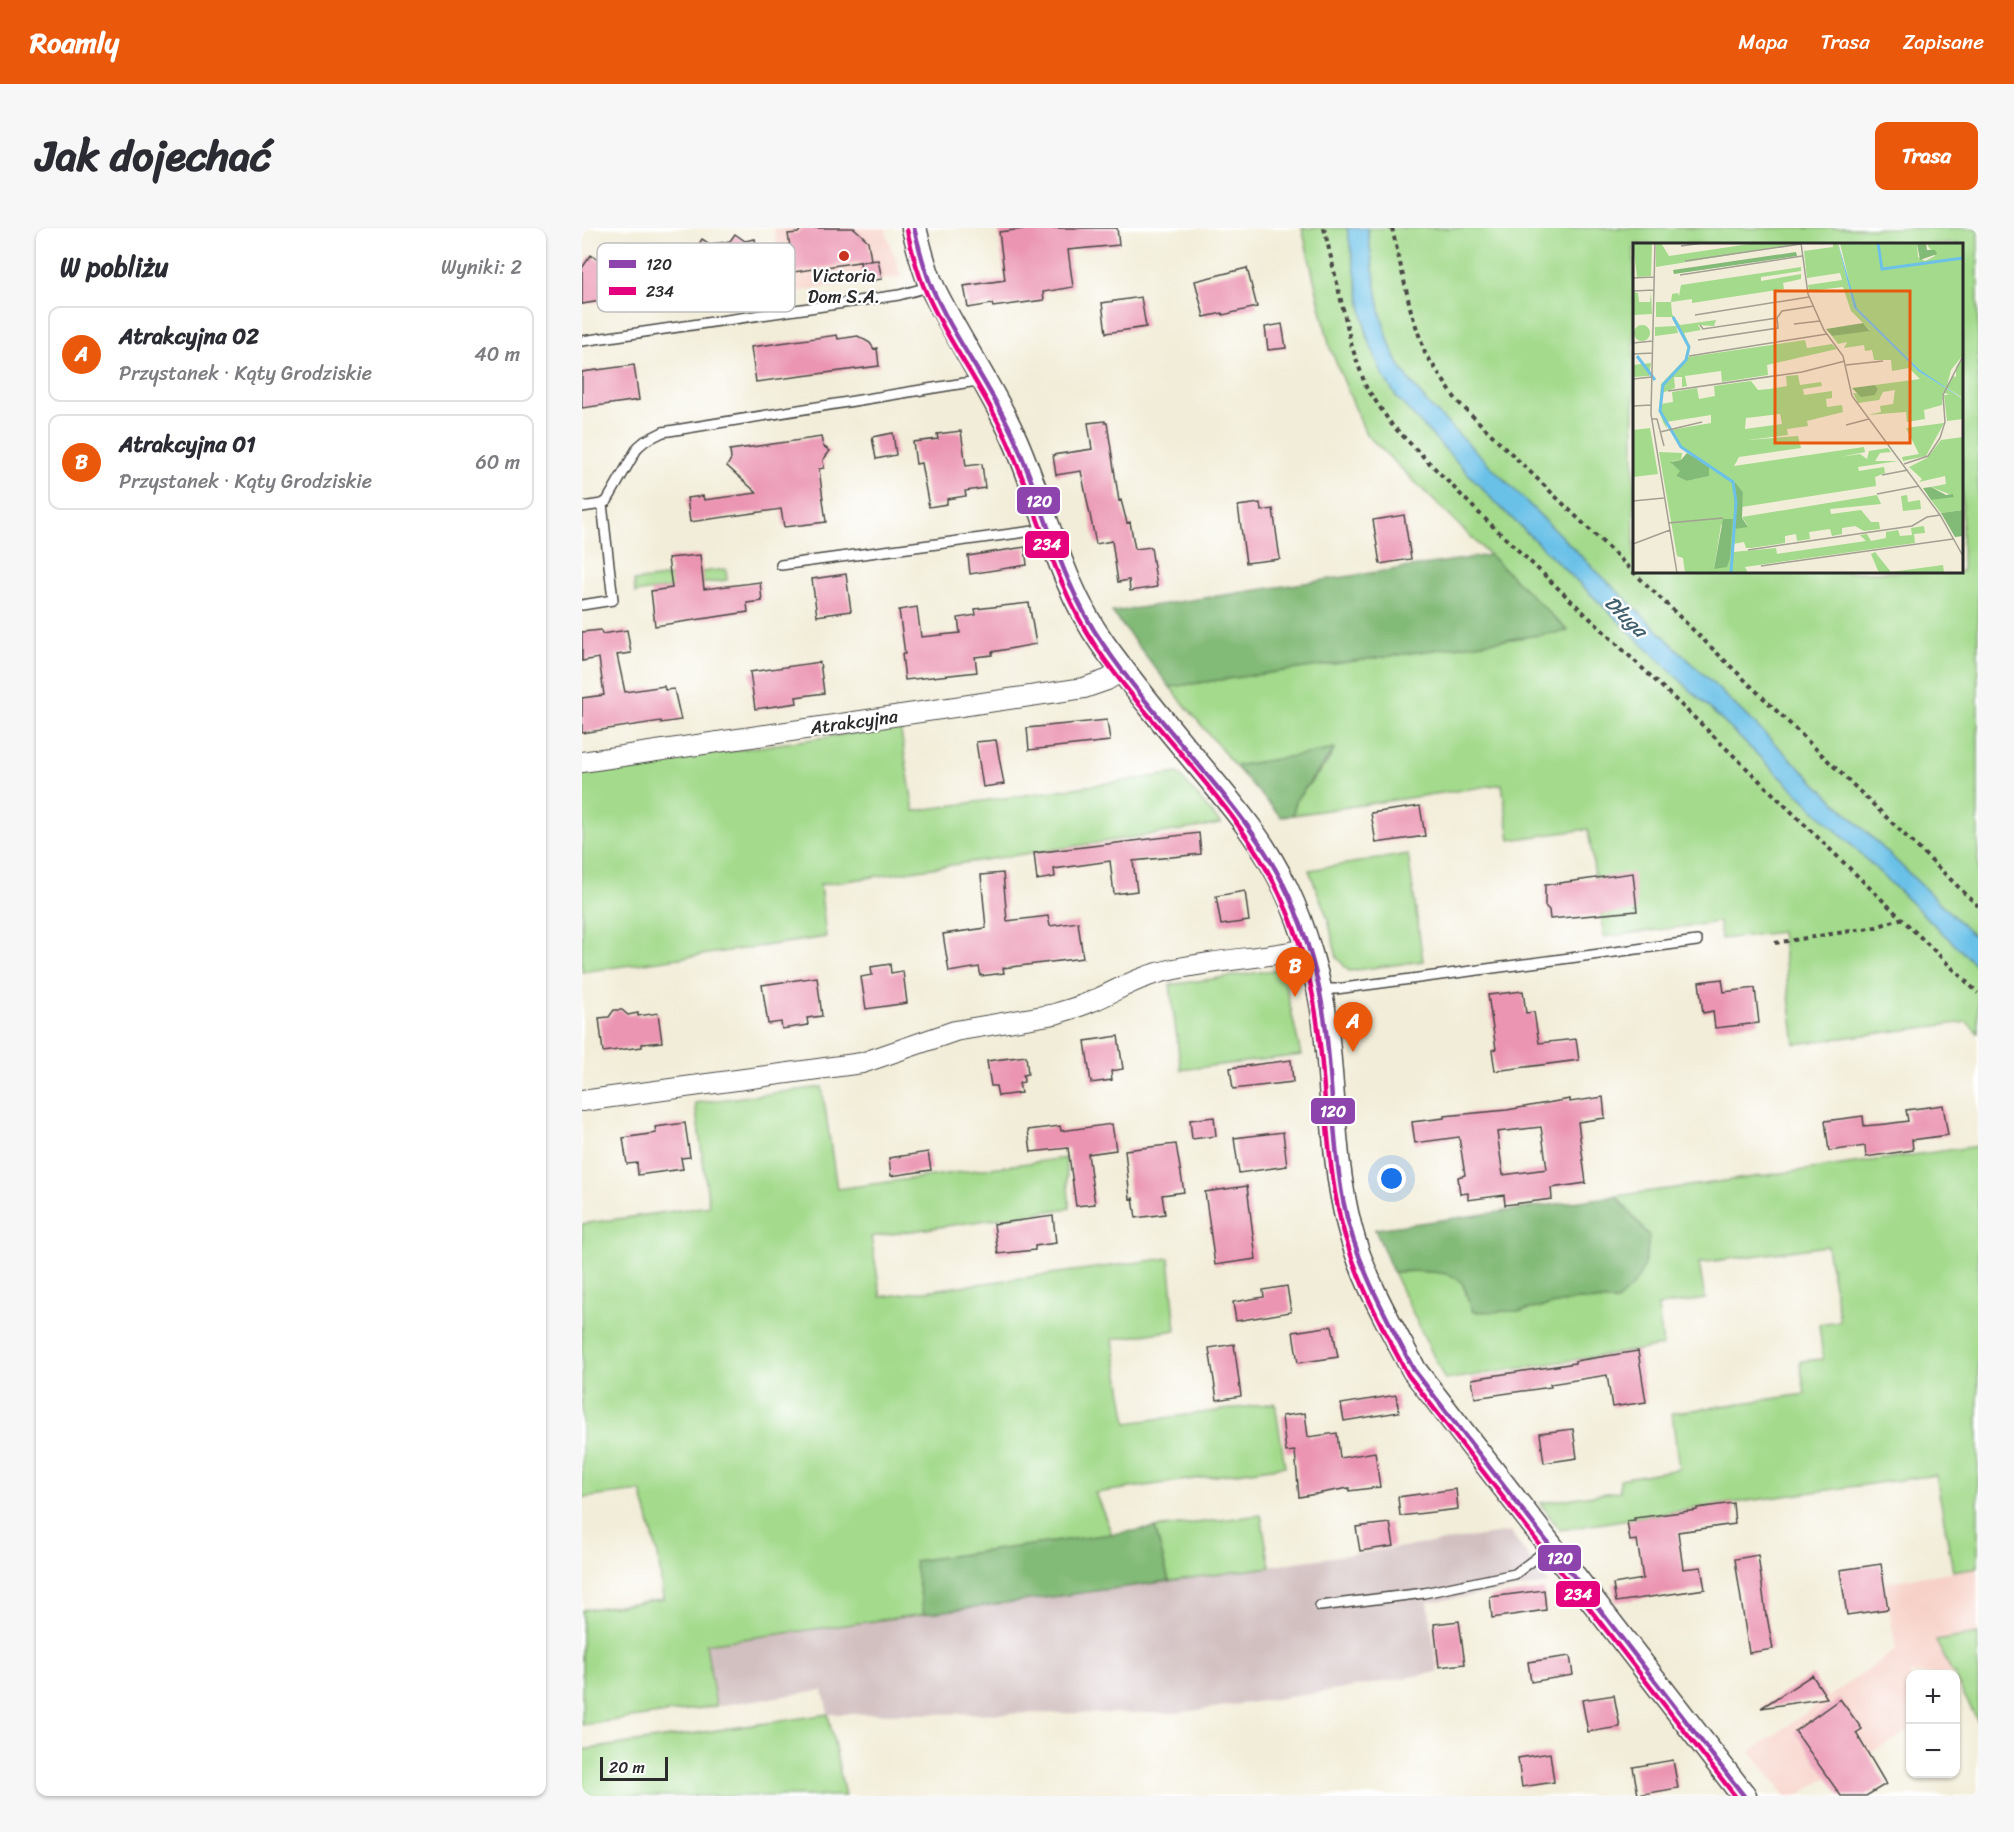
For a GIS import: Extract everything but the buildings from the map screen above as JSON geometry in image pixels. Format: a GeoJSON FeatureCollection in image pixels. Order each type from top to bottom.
{"type":"FeatureCollection","features":[{"type":"Feature","properties":{"kind":"street"},"geometry":{"type":"LineString","coordinates":[[914,228],[932,286],[1015,440],[1048,529],[1089,622],[1155,712],[1254,832],[1287,891],[1319,989],[1326,1025],[1337,1159],[1349,1224],[1360,1262],[1378,1304],[1414,1370],[1744,1796]]}},
{"type":"Feature","properties":{"kind":"street","name":"Atrakcyjna"},"geometry":{"type":"LineString","coordinates":[[582,762],[1084,688],[1107,680],[1123,670]]}},
{"type":"Feature","properties":{"kind":"street"},"geometry":{"type":"LineString","coordinates":[[582,1101],[862,1063],[955,1031],[1072,1009],[1092,1002],[1132,981],[1156,973],[1307,949]]}},
{"type":"Feature","properties":{"kind":"lane"},"geometry":{"type":"LineString","coordinates":[[795,310],[899,295],[932,286]]}},
{"type":"Feature","properties":{"kind":"lane"},"geometry":{"type":"LineString","coordinates":[[582,341],[782,312]]}},
{"type":"Feature","properties":{"kind":"lane"},"geometry":{"type":"LineString","coordinates":[[582,507],[602,504],[610,496],[638,447],[663,432],[983,380]]}},
{"type":"Feature","properties":{"kind":"lane"},"geometry":{"type":"LineString","coordinates":[[582,605],[613,600],[602,504]]}},
{"type":"Feature","properties":{"kind":"lane"},"geometry":{"type":"LineString","coordinates":[[781,565],[1048,529]]}},
{"type":"Feature","properties":{"kind":"lane"},"geometry":{"type":"LineString","coordinates":[[1319,989],[1336,989],[1697,941]]}},
{"type":"Feature","properties":{"kind":"lane"},"geometry":{"type":"LineString","coordinates":[[1320,1606],[1424,1593],[1515,1574],[1551,1546]]}},
{"type":"Feature","properties":{"kind":"path"},"geometry":{"type":"LineString","coordinates":[[1324,228],[1352,347],[1366,387],[1392,425],[1481,516],[1699,722],[1978,993]]}},
{"type":"Feature","properties":{"kind":"path"},"geometry":{"type":"LineString","coordinates":[[1392,228],[1411,311],[1425,353],[1457,401],[1633,572]]}},
{"type":"Feature","properties":{"kind":"path"},"geometry":{"type":"LineString","coordinates":[[1634,573],[1978,906]]}},
{"type":"Feature","properties":{"kind":"path"},"geometry":{"type":"LineString","coordinates":[[1775,943],[1876,927],[1900,919]]}},
{"type":"Feature","properties":{"kind":"shaded area","name":"Victoria Dom S.A."},"geometry":{"type":"Polygon","coordinates":[[[774,228],[885,228],[901,277],[795,291],[795,243],[776,243],[774,228]]]}},
{"type":"Feature","properties":{"kind":"shaded area"},"geometry":{"type":"Polygon","coordinates":[[[1510,1532],[1549,1584],[1428,1602],[1438,1672],[1338,1690],[1179,1713],[828,1714],[823,1690],[716,1706],[705,1645],[1510,1532]]]}},
{"type":"Feature","properties":{"kind":"shaded area"},"geometry":{"type":"Polygon","coordinates":[[[1977,1568],[1978,1634],[1936,1641],[1951,1670],[1906,1670],[1906,1732],[1796,1796],[1786,1796],[1750,1752],[1896,1650],[1885,1582],[1977,1568]]]}},
{"type":"Feature","properties":{"kind":"green space"},"geometry":{"type":"Polygon","coordinates":[[[1302,228],[1347,228],[1367,336],[1397,398],[1493,500],[1978,967],[1978,1033],[1967,1022],[1795,1044],[1781,932],[1721,939],[1719,922],[1604,937],[1588,829],[1510,840],[1502,784],[1293,815],[1296,800],[1329,760],[1334,750],[1235,766],[1170,687],[1567,631],[1366,434],[1330,348],[1302,228]]]}},
{"type":"Feature","properties":{"kind":"green space"},"geometry":{"type":"Polygon","coordinates":[[[1367,228],[1978,228],[1978,940],[1586,561],[1427,403],[1402,370],[1392,349],[1381,316],[1367,228]]]}},
{"type":"Feature","properties":{"kind":"green space"},"geometry":{"type":"Polygon","coordinates":[[[1490,555],[1568,631],[1170,687],[1112,612],[1490,555]]]}},
{"type":"Feature","properties":{"kind":"green space"},"geometry":{"type":"Polygon","coordinates":[[[726,569],[727,580],[635,593],[634,581],[726,569]]]}},
{"type":"Feature","properties":{"kind":"green space"},"geometry":{"type":"Polygon","coordinates":[[[900,726],[914,811],[1178,773],[1221,824],[820,885],[826,937],[582,972],[582,773],[900,726]]]}},
{"type":"Feature","properties":{"kind":"green space"},"geometry":{"type":"Polygon","coordinates":[[[1335,749],[1296,800],[1293,815],[1281,817],[1235,766],[1335,749]]]}},
{"type":"Feature","properties":{"kind":"green space"},"geometry":{"type":"Polygon","coordinates":[[[1408,854],[1423,961],[1349,971],[1337,958],[1328,919],[1309,870],[1408,854]]]}},
{"type":"Feature","properties":{"kind":"green space"},"geometry":{"type":"Polygon","coordinates":[[[1282,969],[1301,1055],[1181,1070],[1170,985],[1282,969]]]}},
{"type":"Feature","properties":{"kind":"green space"},"geometry":{"type":"Polygon","coordinates":[[[822,1087],[837,1189],[1065,1158],[1070,1208],[871,1237],[881,1297],[1169,1258],[1176,1330],[1113,1339],[1127,1423],[1275,1403],[1285,1466],[1095,1493],[1112,1534],[915,1561],[924,1614],[706,1644],[716,1706],[582,1725],[582,1610],[663,1599],[658,1555],[641,1491],[582,1498],[582,1224],[709,1206],[695,1103],[822,1087]]]}},
{"type":"Feature","properties":{"kind":"green space"},"geometry":{"type":"Polygon","coordinates":[[[1978,1146],[1978,1567],[1953,1571],[1936,1475],[1697,1508],[1560,1530],[1540,1503],[1620,1491],[1620,1479],[1679,1469],[1672,1413],[1805,1394],[1800,1361],[1823,1359],[1819,1324],[1840,1321],[1827,1246],[1699,1263],[1705,1299],[1658,1306],[1663,1346],[1445,1380],[1393,1272],[1430,1272],[1449,1275],[1462,1283],[1468,1301],[1521,1311],[1577,1300],[1617,1301],[1649,1236],[1616,1196],[1978,1146]]]}},
{"type":"Feature","properties":{"kind":"green space"},"geometry":{"type":"Polygon","coordinates":[[[1616,1196],[1649,1236],[1641,1272],[1632,1286],[1617,1301],[1577,1300],[1521,1311],[1473,1312],[1465,1288],[1456,1278],[1429,1272],[1393,1272],[1375,1229],[1616,1196]]]}},
{"type":"Feature","properties":{"kind":"green space"},"geometry":{"type":"Polygon","coordinates":[[[1261,1515],[1270,1567],[1169,1581],[1155,1528],[1261,1515]]]}},
{"type":"Feature","properties":{"kind":"green space"},"geometry":{"type":"Polygon","coordinates":[[[1155,1528],[1169,1581],[924,1614],[914,1561],[1155,1528]]]}},
{"type":"Feature","properties":{"kind":"green space"},"geometry":{"type":"Polygon","coordinates":[[[1978,1634],[1978,1722],[1960,1687],[1960,1670],[1951,1670],[1936,1641],[1978,1634]]]}},
{"type":"Feature","properties":{"kind":"green space"},"geometry":{"type":"Polygon","coordinates":[[[828,1714],[845,1796],[582,1796],[582,1750],[828,1714]]]}},
{"type":"Feature","properties":{"kind":"water","name":"Długa"},"geometry":{"type":"Polygon","coordinates":[[[1347,228],[1367,228],[1381,316],[1386,333],[1399,365],[1427,403],[1586,561],[1978,940],[1978,967],[1493,500],[1397,398],[1382,374],[1367,336],[1347,228]]]}},
{"type":"Feature","properties":{"kind":"transit line","name":"120"},"geometry":{"type":"LineString","coordinates":[[914,228],[930,283],[1015,440],[1064,570],[1088,620],[1126,676],[1249,829],[1280,877],[1295,910],[1316,974],[1322,1007],[1328,1045],[1337,1156],[1348,1223],[1372,1288],[1414,1370],[1744,1796]]}},
{"type":"Feature","properties":{"kind":"transit line","name":"234"},"geometry":{"type":"LineString","coordinates":[[907,230],[923,285],[1008,442],[1058,573],[1081,623],[1119,679],[1222,803],[1267,869],[1284,904],[1303,955],[1315,1008],[1329,1151],[1341,1222],[1355,1267],[1385,1333],[1408,1375],[1735,1796]]}},
{"type":"Feature","properties":{"kind":"place","name":"Victoria Dom S.A."},"geometry":{"type":"Point","coordinates":[844,256]}},
{"type":"Feature","properties":{"kind":"place","name":"Atrakcyjna 01"},"geometry":{"type":"Point","coordinates":[1295,997]}},
{"type":"Feature","properties":{"kind":"place","name":"Atrakcyjna 02"},"geometry":{"type":"Point","coordinates":[1353,1052]}}]}
